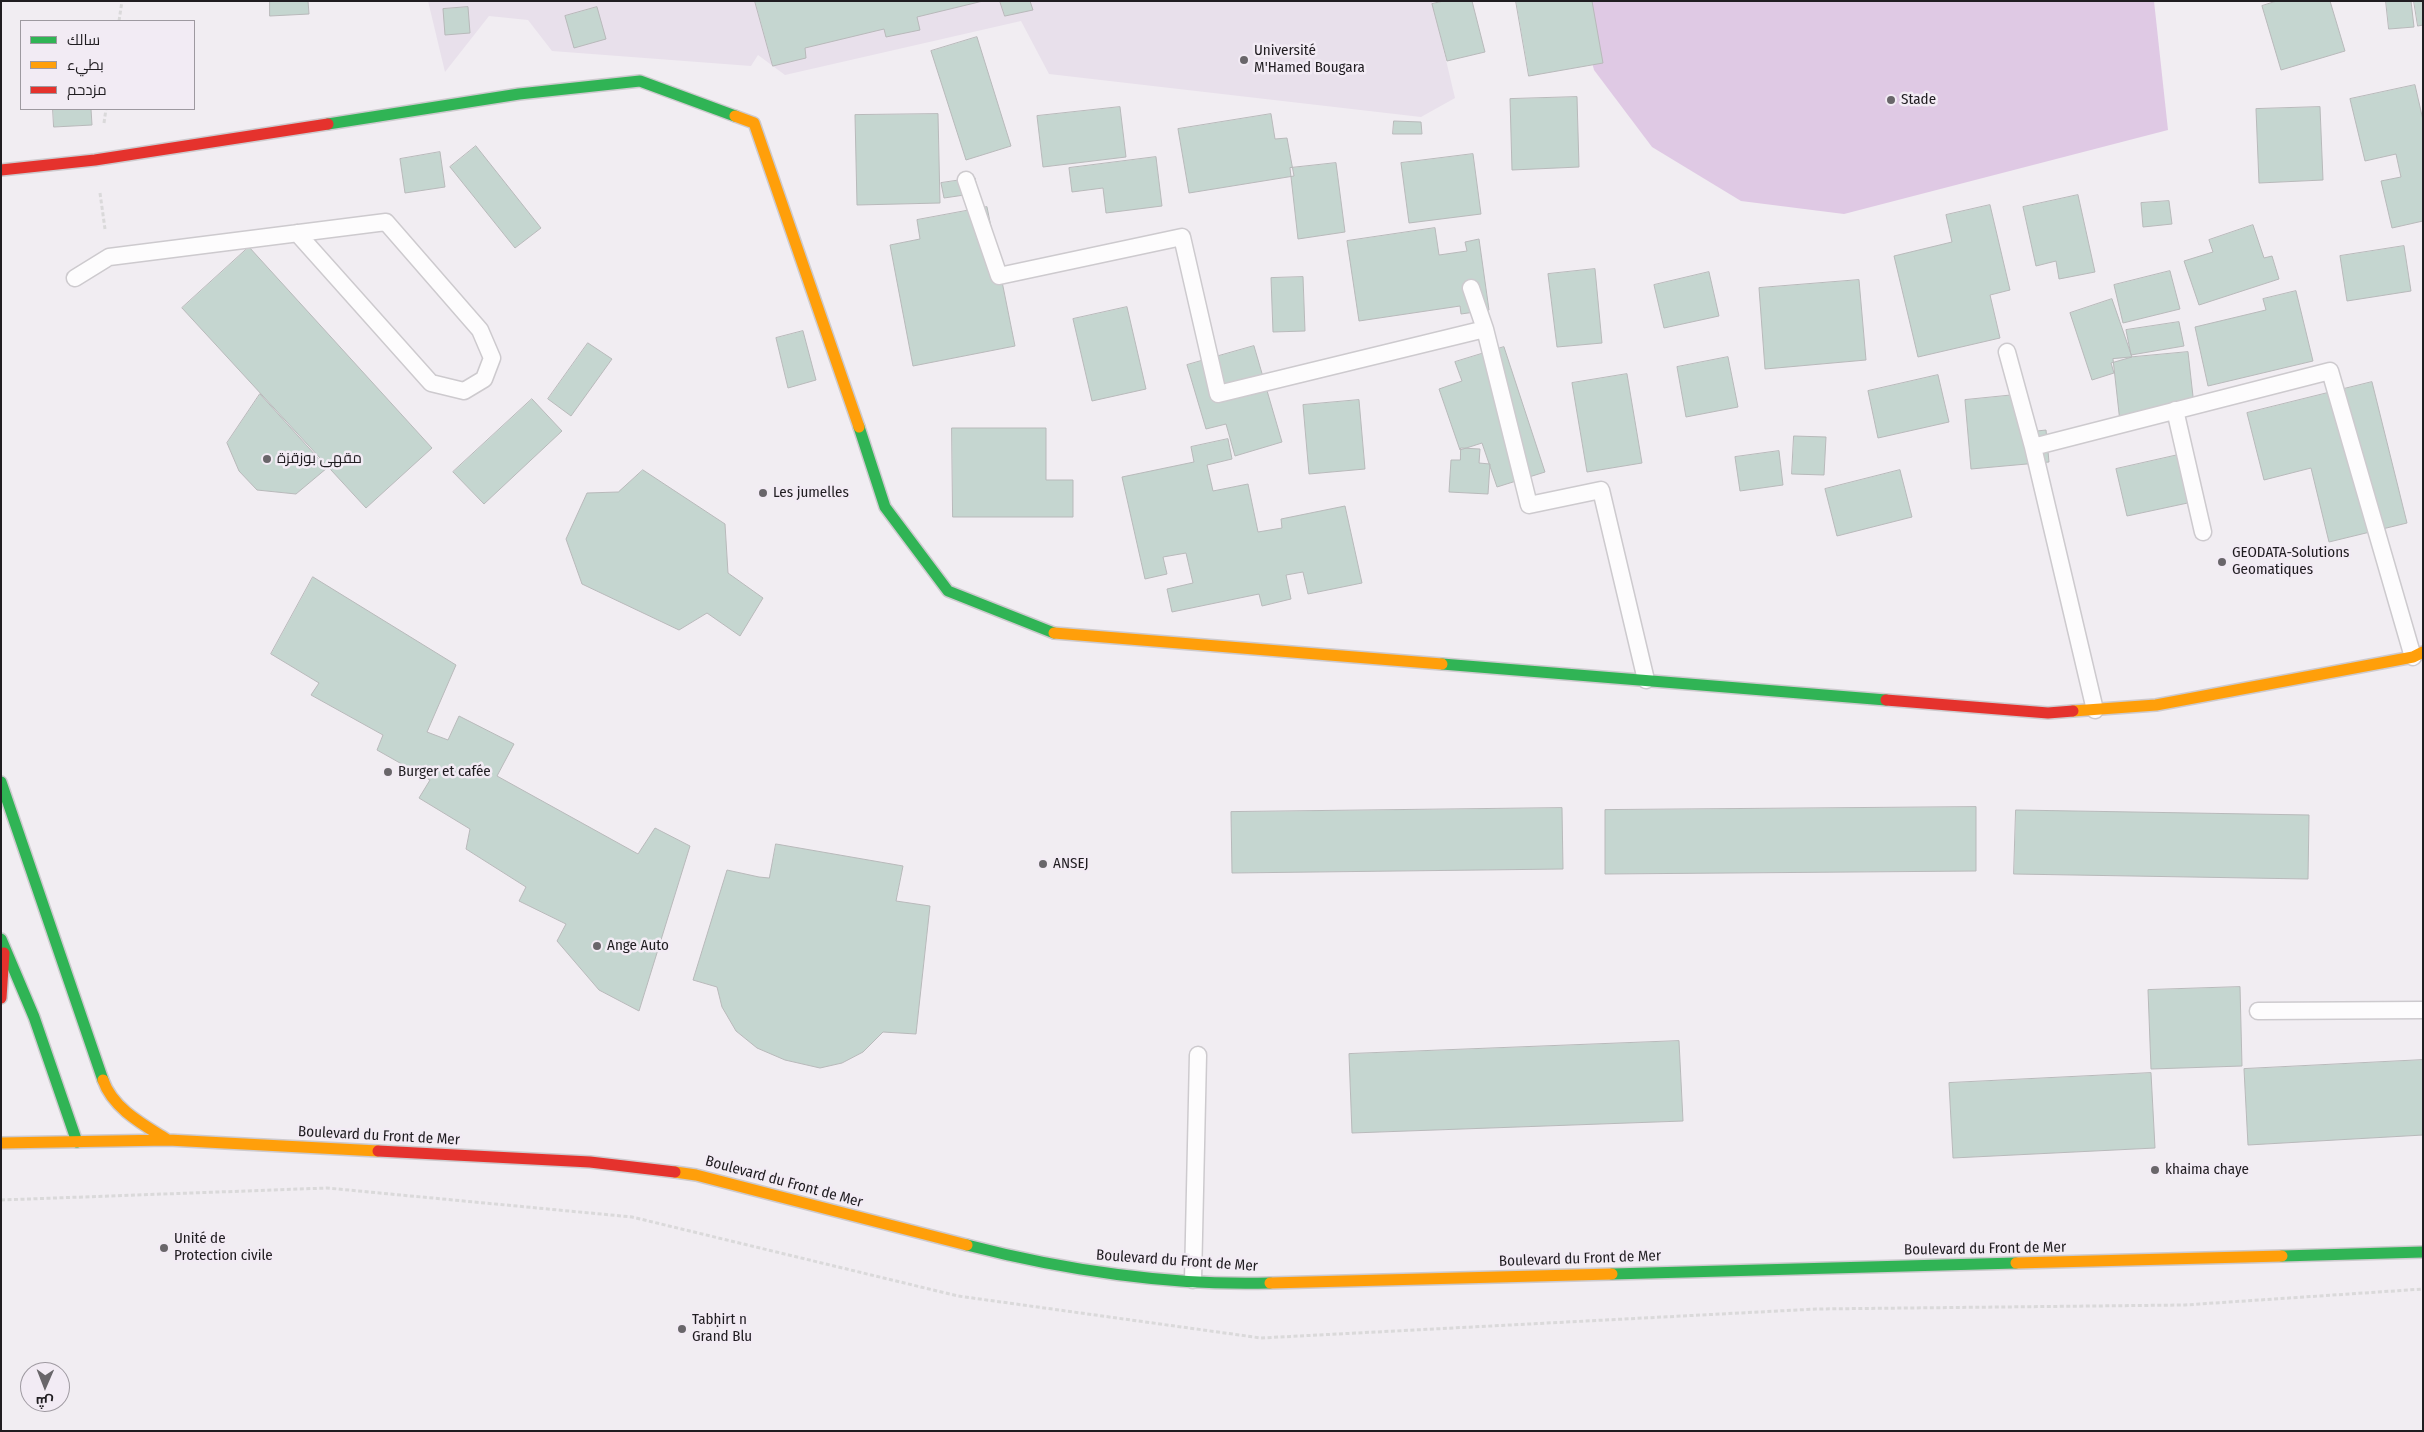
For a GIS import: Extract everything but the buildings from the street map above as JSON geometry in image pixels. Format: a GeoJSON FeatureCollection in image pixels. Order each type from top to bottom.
{"type":"FeatureCollection","features":[{"type":"Feature","properties":{"kind":"main road"},"geometry":{"type":"LineString","coordinates":[[1,170],[95,160],[519,94],[640,81],[754,122],[841,372],[885,507],[948,591],[1054,633],[2048,713],[2156,706],[2418,654]]}},
{"type":"Feature","properties":{"kind":"main road"},"geometry":{"type":"LineString","coordinates":[[1,782],[106,1089],[130,1116],[168,1140]]}},
{"type":"Feature","properties":{"kind":"main road"},"geometry":{"type":"LineString","coordinates":[[1,998],[3,943]]}},
{"type":"Feature","properties":{"kind":"main road"},"geometry":{"type":"LineString","coordinates":[[3,943],[34,1017],[77,1142]]}},
{"type":"Feature","properties":{"kind":"main road","name":"Boulevard du Front de Mer"},"geometry":{"type":"LineString","coordinates":[[1,1143],[168,1140],[590,1162],[696,1175],[994,1252],[1117,1274],[1238,1284],[2423,1252]]}},
{"type":"Feature","properties":{"kind":"lane"},"geometry":{"type":"LineString","coordinates":[[966,180],[999,276],[1182,237],[1218,394],[1485,329]]}},
{"type":"Feature","properties":{"kind":"lane"},"geometry":{"type":"LineString","coordinates":[[75,278],[109,257],[297,233],[386,222],[480,330],[492,358],[484,378],[464,390],[431,383],[297,233]]}},
{"type":"Feature","properties":{"kind":"lane"},"geometry":{"type":"LineString","coordinates":[[1471,288],[1485,329],[1529,505],[1601,490],[1646,680]]}},
{"type":"Feature","properties":{"kind":"lane"},"geometry":{"type":"LineString","coordinates":[[2007,352],[2034,446],[2095,710]]}},
{"type":"Feature","properties":{"kind":"lane"},"geometry":{"type":"LineString","coordinates":[[2034,446],[2330,371],[2418,654]]}},
{"type":"Feature","properties":{"kind":"lane"},"geometry":{"type":"LineString","coordinates":[[2175,410],[2203,532]]}},
{"type":"Feature","properties":{"kind":"lane"},"geometry":{"type":"LineString","coordinates":[[2258,1011],[2423,1010]]}},
{"type":"Feature","properties":{"kind":"lane"},"geometry":{"type":"LineString","coordinates":[[1193,1280],[1198,1056]]}},
{"type":"Feature","properties":{"kind":"path"},"geometry":{"type":"LineString","coordinates":[[119,20],[122,1]]}},
{"type":"Feature","properties":{"kind":"shaded area","name":"Université M'Hamed Bougara"},"geometry":{"type":"Polygon","coordinates":[[[428,1],[1432,1],[1455,98],[1421,117],[1049,74],[1021,21],[785,75],[758,55],[751,66],[552,51],[528,20],[489,16],[445,72],[428,1]]]}},
{"type":"Feature","properties":{"kind":"shaded area","name":"Stade"},"geometry":{"type":"Polygon","coordinates":[[[1576,1],[2154,1],[2168,130],[1844,214],[1741,201],[1652,147],[1594,70],[1576,1]]]}},
{"type":"Feature","properties":{"kind":"traffic: fast"},"geometry":{"type":"LineString","coordinates":[[328,124],[519,94],[640,81],[735,116]]}},
{"type":"Feature","properties":{"kind":"traffic: fast"},"geometry":{"type":"LineString","coordinates":[[859,427],[885,507],[948,591],[1054,633]]}},
{"type":"Feature","properties":{"kind":"traffic: fast"},"geometry":{"type":"LineString","coordinates":[[1442,664],[1886,700]]}},
{"type":"Feature","properties":{"kind":"traffic: fast"},"geometry":{"type":"LineString","coordinates":[[1,782],[103,1080]]}},
{"type":"Feature","properties":{"kind":"traffic: fast"},"geometry":{"type":"LineString","coordinates":[[1,939],[34,1017],[77,1142]]}},
{"type":"Feature","properties":{"kind":"traffic: fast"},"geometry":{"type":"LineString","coordinates":[[967,1245],[1079,1269],[1156,1279],[1194,1282],[1270,1283]]}},
{"type":"Feature","properties":{"kind":"traffic: fast"},"geometry":{"type":"LineString","coordinates":[[2282,1256],[2423,1252]]}},
{"type":"Feature","properties":{"kind":"traffic: fast"},"geometry":{"type":"LineString","coordinates":[[1612,1274],[2016,1263]]}},
{"type":"Feature","properties":{"kind":"traffic: slow"},"geometry":{"type":"LineString","coordinates":[[735,116],[754,123],[859,427]]}},
{"type":"Feature","properties":{"kind":"traffic: slow"},"geometry":{"type":"LineString","coordinates":[[1054,633],[1442,664]]}},
{"type":"Feature","properties":{"kind":"traffic: slow"},"geometry":{"type":"LineString","coordinates":[[2073,711],[2156,705],[2413,657],[2423,652]]}},
{"type":"Feature","properties":{"kind":"traffic: slow"},"geometry":{"type":"LineString","coordinates":[[103,1080],[114,1100],[122,1108],[168,1140]]}},
{"type":"Feature","properties":{"kind":"traffic: slow"},"geometry":{"type":"LineString","coordinates":[[1,1143],[168,1140],[378,1151]]}},
{"type":"Feature","properties":{"kind":"traffic: slow"},"geometry":{"type":"LineString","coordinates":[[675,1172],[696,1175],[967,1245]]}},
{"type":"Feature","properties":{"kind":"traffic: slow"},"geometry":{"type":"LineString","coordinates":[[2016,1263],[2282,1256]]}},
{"type":"Feature","properties":{"kind":"traffic: slow"},"geometry":{"type":"LineString","coordinates":[[1270,1283],[1612,1274]]}},
{"type":"Feature","properties":{"kind":"traffic: jam"},"geometry":{"type":"LineString","coordinates":[[1,170],[95,160],[328,124]]}},
{"type":"Feature","properties":{"kind":"traffic: jam"},"geometry":{"type":"LineString","coordinates":[[1886,700],[2048,713],[2073,711]]}},
{"type":"Feature","properties":{"kind":"traffic: jam"},"geometry":{"type":"LineString","coordinates":[[1,998],[4,953]]}},
{"type":"Feature","properties":{"kind":"traffic: jam"},"geometry":{"type":"LineString","coordinates":[[378,1151],[590,1162],[675,1172]]}},
{"type":"Feature","properties":{"kind":"place","name":"Université M'Hamed Bougara"},"geometry":{"type":"Point","coordinates":[1244,60]}},
{"type":"Feature","properties":{"kind":"place","name":"Stade"},"geometry":{"type":"Point","coordinates":[1891,100]}},
{"type":"Feature","properties":{"kind":"place","name":"مقهى بوزقزة"},"geometry":{"type":"Point","coordinates":[267,459]}},
{"type":"Feature","properties":{"kind":"place","name":"Les jumelles"},"geometry":{"type":"Point","coordinates":[763,493]}},
{"type":"Feature","properties":{"kind":"place","name":"GEODATA-Solutions Geomatiques"},"geometry":{"type":"Point","coordinates":[2222,562]}},
{"type":"Feature","properties":{"kind":"place","name":"Burger et cafée"},"geometry":{"type":"Point","coordinates":[388,772]}},
{"type":"Feature","properties":{"kind":"place","name":"ANSEJ"},"geometry":{"type":"Point","coordinates":[1043,864]}},
{"type":"Feature","properties":{"kind":"place","name":"Ange Auto"},"geometry":{"type":"Point","coordinates":[597,946]}},
{"type":"Feature","properties":{"kind":"place","name":"khaima chaye"},"geometry":{"type":"Point","coordinates":[2155,1170]}},
{"type":"Feature","properties":{"kind":"place","name":"Unité de Protection civile"},"geometry":{"type":"Point","coordinates":[164,1248]}},
{"type":"Feature","properties":{"kind":"place","name":"Tabḥirt n Grand Blu"},"geometry":{"type":"Point","coordinates":[682,1329]}}]}
